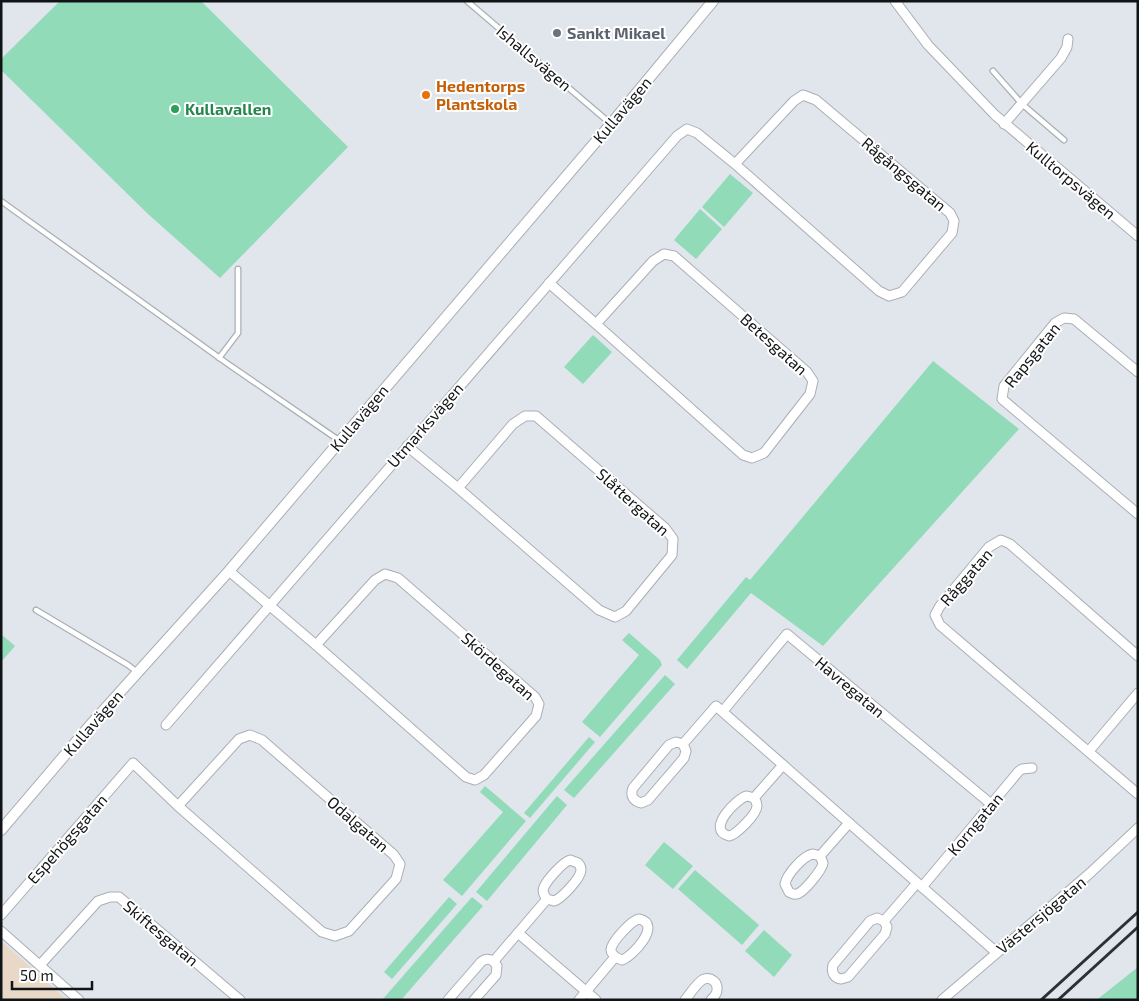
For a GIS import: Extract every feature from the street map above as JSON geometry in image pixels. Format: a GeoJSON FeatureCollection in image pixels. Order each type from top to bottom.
{"type":"FeatureCollection","features":[{"type":"Feature","properties":{"kind":"street","name":"Kullavägen"},"geometry":{"type":"LineString","coordinates":[[1,830],[229,571],[611,124],[713,1]]}},
{"type":"Feature","properties":{"kind":"street","name":"Kulltorpsvägen"},"geometry":{"type":"LineString","coordinates":[[895,1],[928,46],[1004,124],[1138,236]]}},
{"type":"Feature","properties":{"kind":"street"},"geometry":{"type":"LineString","coordinates":[[1004,124],[1061,58],[1068,39]]}},
{"type":"Feature","properties":{"kind":"street","name":"Rågångsgatan"},"geometry":{"type":"LineString","coordinates":[[687,129],[697,133],[735,164],[879,291],[889,296],[902,292],[952,233],[954,222],[950,213],[816,100],[804,95],[794,100],[735,164]]}},
{"type":"Feature","properties":{"kind":"street","name":"Utmarksvägen"},"geometry":{"type":"LineString","coordinates":[[166,725],[548,283],[677,136],[687,129]]}},
{"type":"Feature","properties":{"kind":"street","name":"Betesgatan"},"geometry":{"type":"LineString","coordinates":[[548,283],[743,455],[752,458],[764,452],[810,394],[813,380],[807,372],[674,256],[664,254],[654,261],[596,324]]}},
{"type":"Feature","properties":{"kind":"street","name":"Rapsgatan"},"geometry":{"type":"LineString","coordinates":[[1138,372],[1074,319],[1064,318],[1055,323],[1004,386],[1002,399],[1138,514]]}},
{"type":"Feature","properties":{"kind":"street","name":"Slåttergatan"},"geometry":{"type":"LineString","coordinates":[[408,446],[599,610],[615,617],[626,611],[672,555],[673,538],[665,528],[536,416],[525,416],[513,424],[458,488]]}},
{"type":"Feature","properties":{"kind":"street","name":"Råggatan"},"geometry":{"type":"LineString","coordinates":[[1138,656],[1010,544],[1001,540],[989,547],[934,615],[940,625],[1138,794]]}},
{"type":"Feature","properties":{"kind":"street","name":"Skördegatan"},"geometry":{"type":"LineString","coordinates":[[229,571],[466,777],[475,780],[484,775],[536,716],[539,704],[535,697],[398,578],[385,574],[375,580],[316,645]]}},
{"type":"Feature","properties":{"kind":"street","name":"Havregatan"},"geometry":{"type":"LineString","coordinates":[[683,744],[716,706],[723,711],[787,634],[991,804]]}},
{"type":"Feature","properties":{"kind":"street"},"geometry":{"type":"LineString","coordinates":[[1089,751],[1138,693]]}},
{"type":"Feature","properties":{"kind":"street"},"geometry":{"type":"LineString","coordinates":[[723,711],[996,952]]}},
{"type":"Feature","properties":{"kind":"street","name":"Odalgatan"},"geometry":{"type":"LineString","coordinates":[[133,763],[178,806],[322,932],[335,936],[349,931],[396,879],[400,864],[394,855],[262,740],[250,735],[239,739],[178,806]]}},
{"type":"Feature","properties":{"kind":"street","name":"Havregatan"},"geometry":{"type":"LineString","coordinates":[[676,742],[683,744],[686,749],[685,756],[672,772],[647,801],[641,803],[635,800],[632,795],[632,788],[670,744],[676,742]]}},
{"type":"Feature","properties":{"kind":"street","name":"Espehögsgatan"},"geometry":{"type":"LineString","coordinates":[[1,915],[133,763]]}},
{"type":"Feature","properties":{"kind":"street"},"geometry":{"type":"LineString","coordinates":[[754,798],[783,765]]}},
{"type":"Feature","properties":{"kind":"street","name":"Korngatan"},"geometry":{"type":"LineString","coordinates":[[919,885],[1020,770],[1032,768]]}},
{"type":"Feature","properties":{"kind":"street"},"geometry":{"type":"LineString","coordinates":[[747,796],[754,798],[757,803],[756,810],[736,834],[729,836],[722,834],[719,828],[720,822],[741,798],[747,796]]}},
{"type":"Feature","properties":{"kind":"street"},"geometry":{"type":"LineString","coordinates":[[820,856],[849,823]]}},
{"type":"Feature","properties":{"kind":"street","name":"Västersjögatan"},"geometry":{"type":"LineString","coordinates":[[942,1000],[1089,874],[1138,828]]}},
{"type":"Feature","properties":{"kind":"street"},"geometry":{"type":"LineString","coordinates":[[816,854],[820,856],[823,863],[821,869],[801,892],[796,894],[789,892],[785,884],[788,878],[808,855],[816,854]]}},
{"type":"Feature","properties":{"kind":"street"},"geometry":{"type":"LineString","coordinates":[[571,860],[578,862],[581,868],[580,874],[560,898],[554,901],[547,899],[544,892],[545,885],[565,862],[571,860]]}},
{"type":"Feature","properties":{"kind":"street"},"geometry":{"type":"LineString","coordinates":[[884,921],[919,885]]}},
{"type":"Feature","properties":{"kind":"street","name":"Skiftesgatan"},"geometry":{"type":"LineString","coordinates":[[40,965],[98,901],[110,897],[119,897],[240,1000]]}},
{"type":"Feature","properties":{"kind":"street"},"geometry":{"type":"LineString","coordinates":[[494,961],[547,899]]}},
{"type":"Feature","properties":{"kind":"street"},"geometry":{"type":"LineString","coordinates":[[878,918],[884,921],[887,927],[885,934],[848,977],[842,979],[835,977],[832,972],[833,965],[864,928],[872,919],[878,918]]}},
{"type":"Feature","properties":{"kind":"street"},"geometry":{"type":"LineString","coordinates":[[639,919],[645,921],[648,926],[648,933],[624,959],[615,957],[612,952],[612,946],[632,921],[639,919]]}},
{"type":"Feature","properties":{"kind":"street"},"geometry":{"type":"LineString","coordinates":[[1,931],[79,1000]]}},
{"type":"Feature","properties":{"kind":"street"},"geometry":{"type":"LineString","coordinates":[[518,933],[596,1000]]}},
{"type":"Feature","properties":{"kind":"street"},"geometry":{"type":"LineString","coordinates":[[579,1000],[615,957]]}},
{"type":"Feature","properties":{"kind":"street"},"geometry":{"type":"LineString","coordinates":[[448,1000],[481,962],[487,959],[494,961],[497,966],[497,973],[474,1000]]}},
{"type":"Feature","properties":{"kind":"street"},"geometry":{"type":"LineString","coordinates":[[685,1000],[701,980],[708,978],[713,980],[717,986],[716,993],[711,1000]]}},
{"type":"Feature","properties":{"kind":"lane","name":"Ishallsvägen"},"geometry":{"type":"LineString","coordinates":[[467,1],[611,124]]}},
{"type":"Feature","properties":{"kind":"lane"},"geometry":{"type":"LineString","coordinates":[[992,72],[1022,104],[1064,140]]}},
{"type":"Feature","properties":{"kind":"lane"},"geometry":{"type":"LineString","coordinates":[[1,200],[220,358],[340,441]]}},
{"type":"Feature","properties":{"kind":"lane"},"geometry":{"type":"LineString","coordinates":[[220,358],[238,333],[238,269]]}},
{"type":"Feature","properties":{"kind":"lane"},"geometry":{"type":"LineString","coordinates":[[36,610],[128,665],[138,673]]}},
{"type":"Feature","properties":{"kind":"shaded area"},"geometry":{"type":"Polygon","coordinates":[[[1,941],[67,1000],[1,1000],[1,941]]]}},
{"type":"Feature","properties":{"kind":"green space","name":"Kullavallen"},"geometry":{"type":"Polygon","coordinates":[[[60,1],[201,1],[348,147],[220,278],[148,214],[1,70],[1,59],[60,1]]]}},
{"type":"Feature","properties":{"kind":"green space"},"geometry":{"type":"Polygon","coordinates":[[[730,174],[753,193],[724,227],[702,207],[730,174]]]}},
{"type":"Feature","properties":{"kind":"green space"},"geometry":{"type":"Polygon","coordinates":[[[700,209],[722,229],[696,259],[674,240],[700,209]]]}},
{"type":"Feature","properties":{"kind":"green space"},"geometry":{"type":"Polygon","coordinates":[[[593,335],[612,352],[583,384],[564,367],[593,335]]]}},
{"type":"Feature","properties":{"kind":"green space"},"geometry":{"type":"Polygon","coordinates":[[[933,361],[1019,429],[823,646],[751,593],[687,669],[677,660],[746,577],[750,580],[933,361]]]}},
{"type":"Feature","properties":{"kind":"green space"},"geometry":{"type":"Polygon","coordinates":[[[629,633],[660,660],[662,665],[600,737],[582,722],[639,655],[622,640],[629,633]]]}},
{"type":"Feature","properties":{"kind":"green space"},"geometry":{"type":"Polygon","coordinates":[[[1,634],[15,646],[1,662],[1,634]]]}},
{"type":"Feature","properties":{"kind":"green space"},"geometry":{"type":"Polygon","coordinates":[[[665,675],[675,684],[574,798],[564,790],[665,675]]]}},
{"type":"Feature","properties":{"kind":"green space"},"geometry":{"type":"Polygon","coordinates":[[[589,737],[595,742],[530,818],[524,813],[589,737]]]}},
{"type":"Feature","properties":{"kind":"green space"},"geometry":{"type":"Polygon","coordinates":[[[485,786],[526,821],[462,896],[443,880],[503,812],[480,792],[485,786]]]}},
{"type":"Feature","properties":{"kind":"green space"},"geometry":{"type":"Polygon","coordinates":[[[557,796],[567,805],[487,901],[476,892],[557,796]]]}},
{"type":"Feature","properties":{"kind":"green space"},"geometry":{"type":"Polygon","coordinates":[[[664,842],[693,866],[673,889],[645,865],[664,842]]]}},
{"type":"Feature","properties":{"kind":"green space"},"geometry":{"type":"Polygon","coordinates":[[[695,870],[759,925],[742,945],[678,889],[695,870]]]}},
{"type":"Feature","properties":{"kind":"green space"},"geometry":{"type":"Polygon","coordinates":[[[449,897],[457,904],[392,979],[384,972],[449,897]]]}},
{"type":"Feature","properties":{"kind":"green space"},"geometry":{"type":"Polygon","coordinates":[[[472,897],[483,906],[401,1000],[382,1000],[472,897]]]}},
{"type":"Feature","properties":{"kind":"green space"},"geometry":{"type":"Polygon","coordinates":[[[764,930],[792,955],[774,977],[745,951],[764,930]]]}},
{"type":"Feature","properties":{"kind":"green space"},"geometry":{"type":"Polygon","coordinates":[[[1138,967],[1138,1000],[1098,1000],[1099,998],[1138,967]]]}},
{"type":"Feature","properties":{"kind":"railway"},"geometry":{"type":"LineString","coordinates":[[1041,1000],[1138,912]]}},
{"type":"Feature","properties":{"kind":"railway"},"geometry":{"type":"LineString","coordinates":[[1058,1000],[1138,927]]}},
{"type":"Feature","properties":{"kind":"place","name":"Sankt Mikael"},"geometry":{"type":"Point","coordinates":[557,33]}},
{"type":"Feature","properties":{"kind":"place","name":"Hedentorps Plantskola"},"geometry":{"type":"Point","coordinates":[426,95]}},
{"type":"Feature","properties":{"kind":"place","name":"Kullavallen"},"geometry":{"type":"Point","coordinates":[175,109]}}]}
